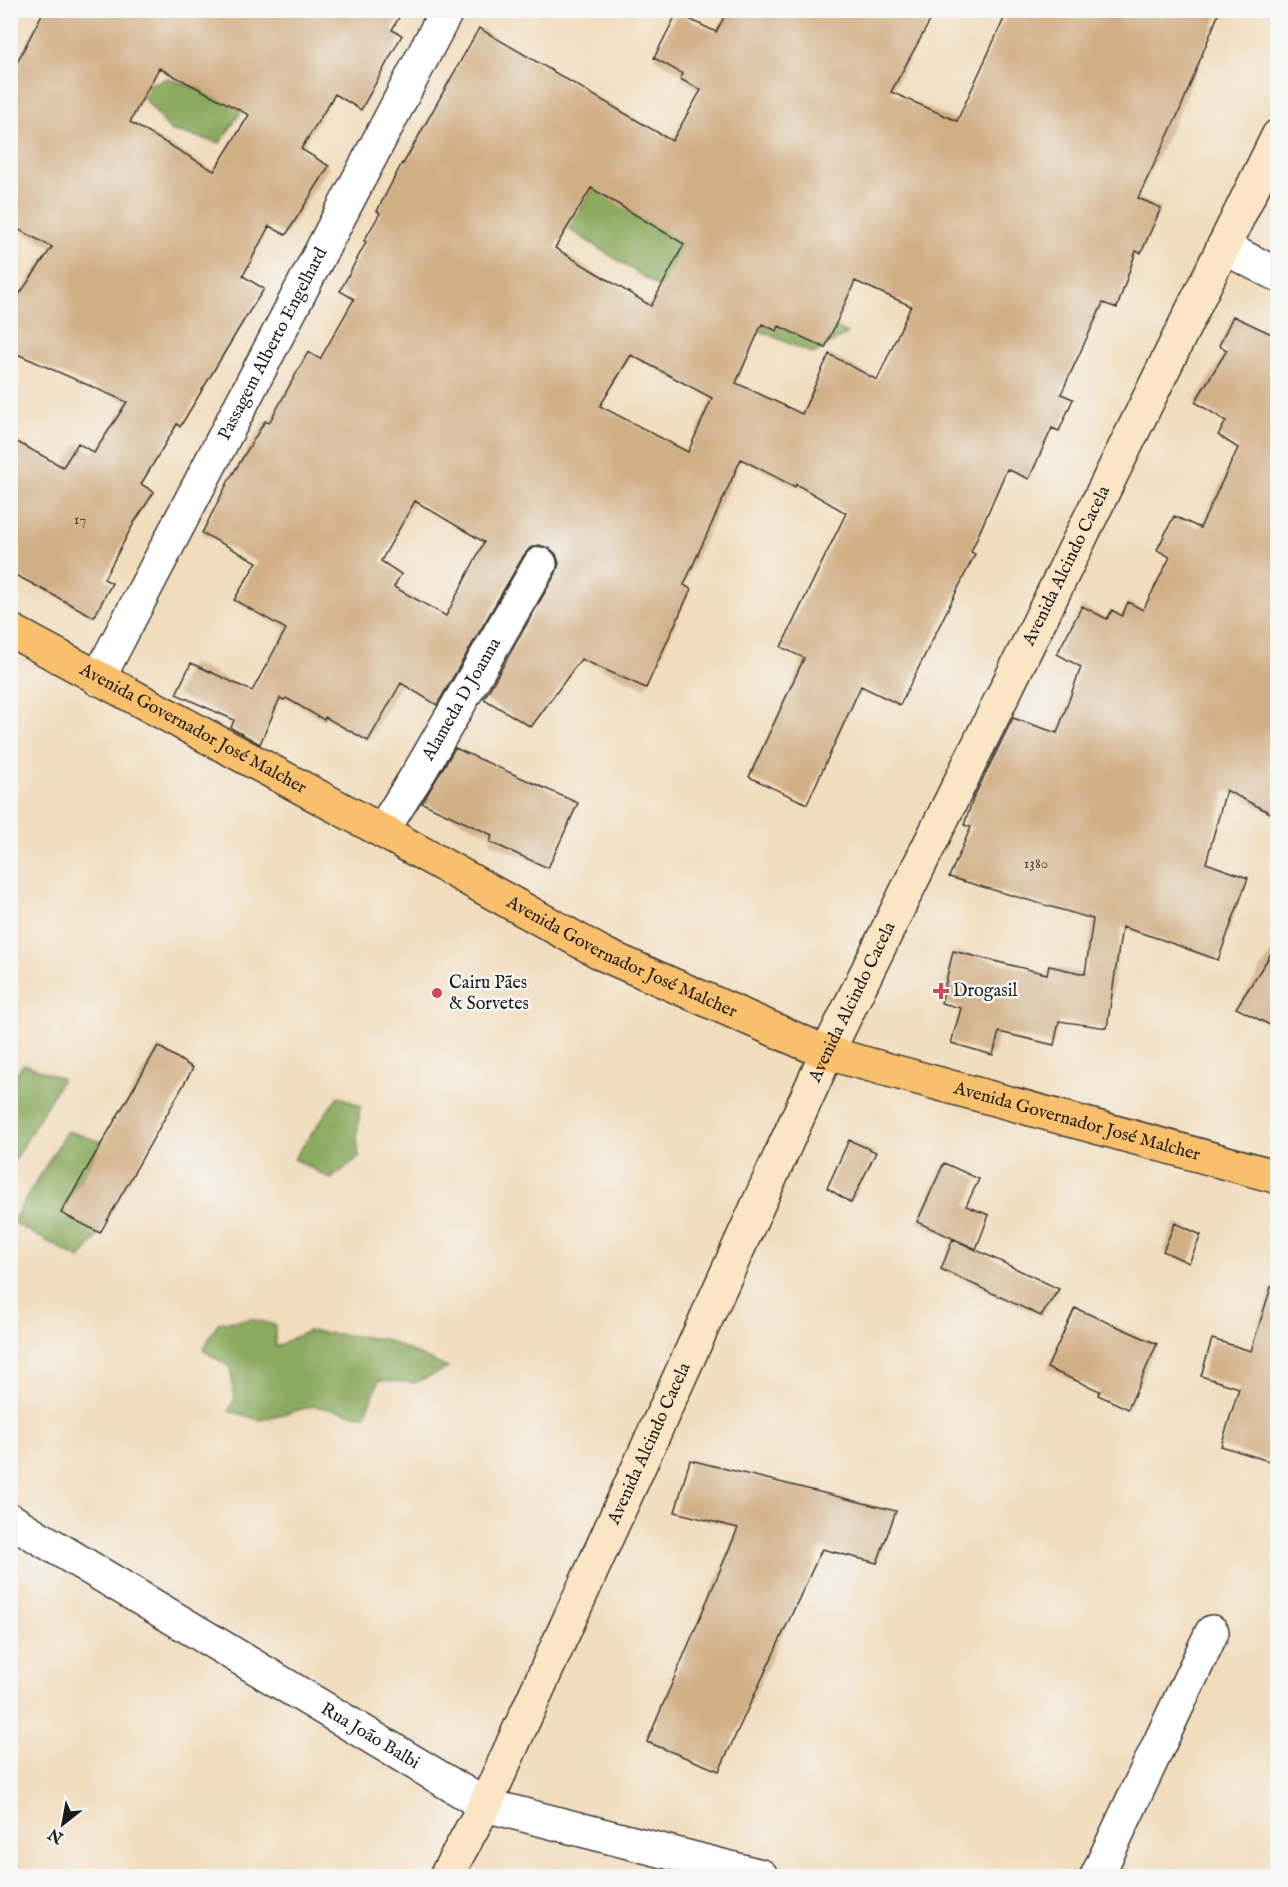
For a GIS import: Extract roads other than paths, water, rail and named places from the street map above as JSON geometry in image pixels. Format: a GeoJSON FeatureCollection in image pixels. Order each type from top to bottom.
{"type":"FeatureCollection","features":[{"type":"Feature","properties":{"kind":"main road","name":"Avenida Alcindo Cacela"},"geometry":{"type":"LineString","coordinates":[[446,1876],[485,1805],[827,1053],[1278,136]]}},
{"type":"Feature","properties":{"kind":"main road","name":"Avenida Governador José Malcher"},"geometry":{"type":"LineString","coordinates":[[10,630],[382,831],[605,956],[827,1053],[1278,1177]]}},
{"type":"Feature","properties":{"kind":"street","name":"Passagem Alberto Engelhard"},"geometry":{"type":"LineString","coordinates":[[98,679],[447,10]]}},
{"type":"Feature","properties":{"kind":"street"},"geometry":{"type":"LineString","coordinates":[[1223,246],[1278,275]]}},
{"type":"Feature","properties":{"kind":"street","name":"Alameda D Joanna"},"geometry":{"type":"LineString","coordinates":[[382,831],[420,771],[540,564]]}},
{"type":"Feature","properties":{"kind":"street","name":"Rua João Balbi"},"geometry":{"type":"LineString","coordinates":[[10,1520],[485,1805],[761,1876]]}},
{"type":"Feature","properties":{"kind":"street"},"geometry":{"type":"LineString","coordinates":[[1097,1876],[1212,1632]]}},
{"type":"Feature","properties":{"kind":"place","name":"Drogasil"},"geometry":{"type":"Point","coordinates":[941,991]}},
{"type":"Feature","properties":{"kind":"place","name":"Cairu Pães & Sorvetes"},"geometry":{"type":"Point","coordinates":[437,993]}}]}
